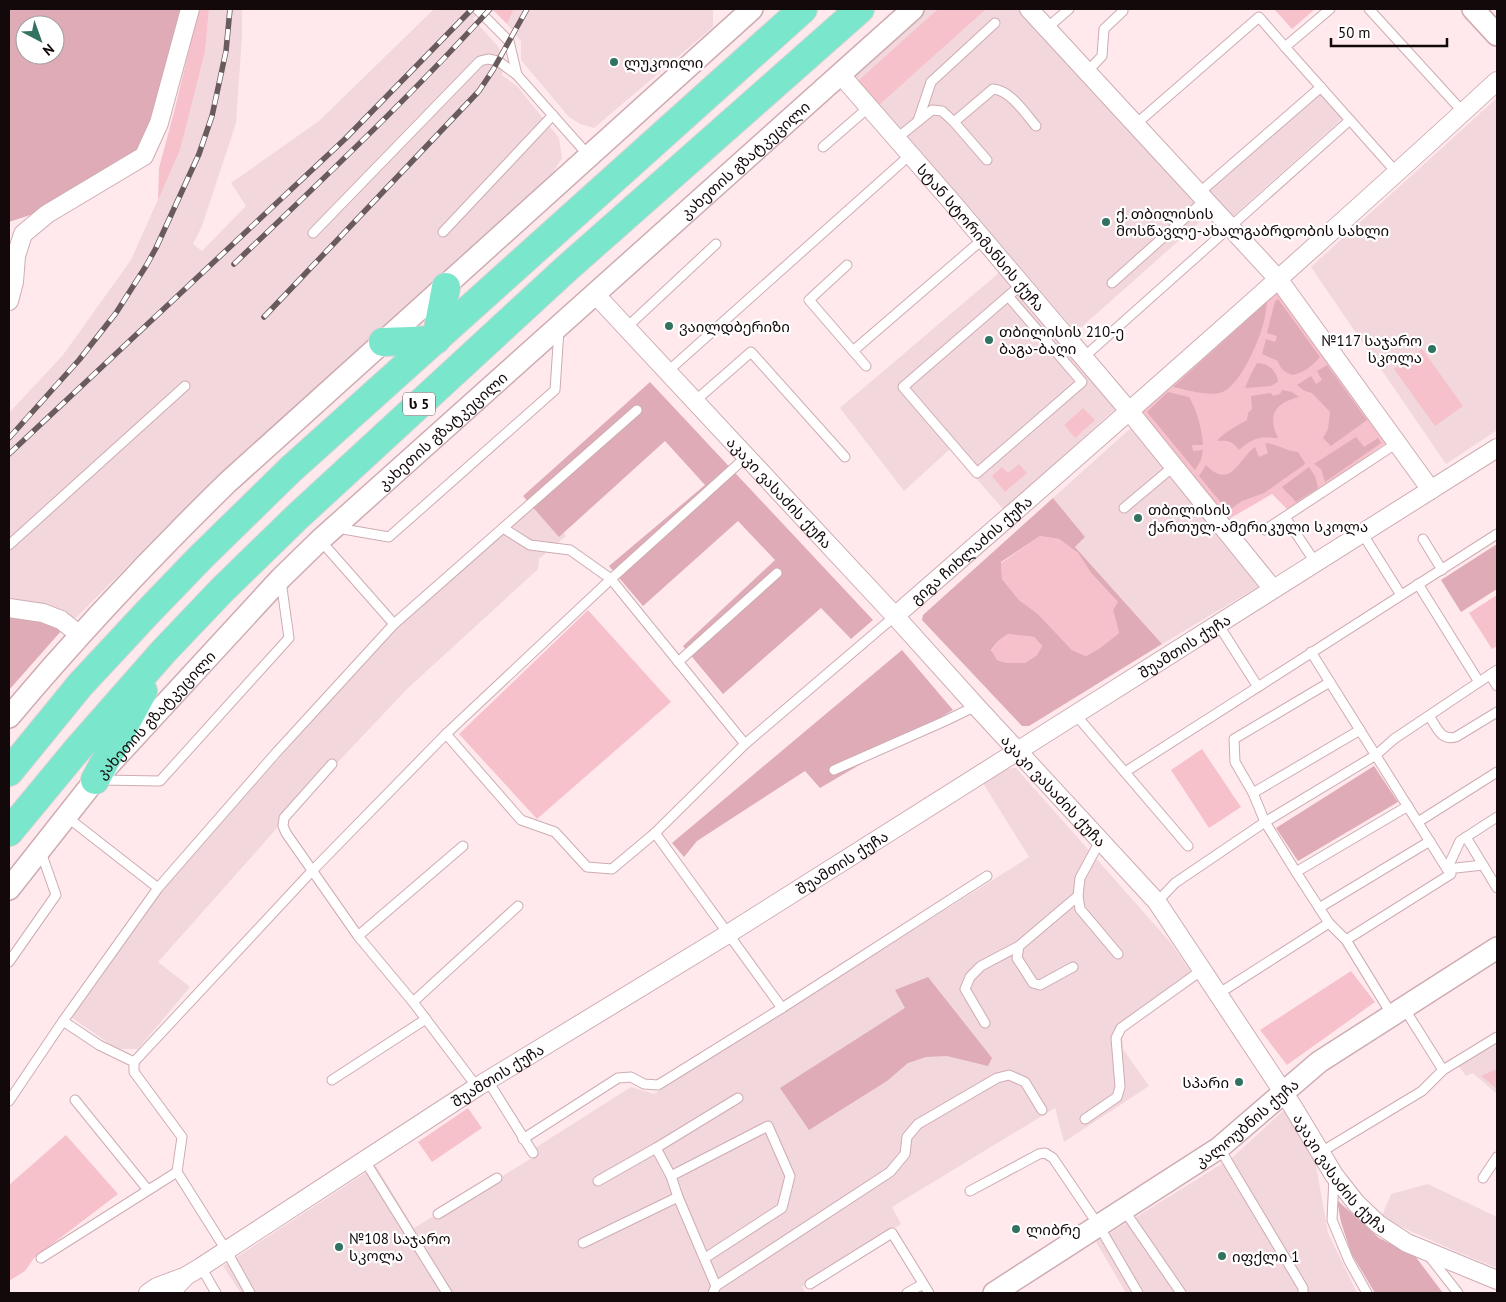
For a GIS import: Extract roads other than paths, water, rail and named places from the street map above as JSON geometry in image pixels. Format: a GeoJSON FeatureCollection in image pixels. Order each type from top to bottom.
{"type":"FeatureCollection","features":[{"type":"Feature","properties":{"kind":"highway","name":"ს 5"},"geometry":{"type":"LineString","coordinates":[[9,772],[80,686],[201,557],[291,469],[803,9]]}},
{"type":"Feature","properties":{"kind":"highway","name":"ს 5"},"geometry":{"type":"LineString","coordinates":[[9,832],[76,751],[163,652],[222,590],[297,517],[558,275],[860,9]]}},
{"type":"Feature","properties":{"kind":"highway"},"geometry":{"type":"LineString","coordinates":[[383,342],[436,340],[446,287]]}},
{"type":"Feature","properties":{"kind":"highway"},"geometry":{"type":"LineString","coordinates":[[95,780],[163,652]]}},
{"type":"Feature","properties":{"kind":"street"},"geometry":{"type":"LineString","coordinates":[[9,300],[14,282],[12,255],[23,234],[47,214],[144,156],[159,122],[190,9]]}},
{"type":"Feature","properties":{"kind":"street"},"geometry":{"type":"LineString","coordinates":[[9,717],[80,635],[208,501],[751,9]]}},
{"type":"Feature","properties":{"kind":"street","name":"კახეთის გზატკეცილი"},"geometry":{"type":"LineString","coordinates":[[9,889],[95,780],[281,578],[327,534],[913,9]]}},
{"type":"Feature","properties":{"kind":"street"},"geometry":{"type":"LineString","coordinates":[[1029,9],[1279,280],[1431,490]]}},
{"type":"Feature","properties":{"kind":"street"},"geometry":{"type":"LineString","coordinates":[[1473,9],[1497,34]]}},
{"type":"Feature","properties":{"kind":"street","name":"სტან სტორიმანსის ქუჩა"},"geometry":{"type":"LineString","coordinates":[[840,74],[1084,357],[1273,589]]}},
{"type":"Feature","properties":{"kind":"street","name":"გიგა ჩიხლაძის ქუჩა"},"geometry":{"type":"LineString","coordinates":[[895,616],[1279,280],[1497,82]]}},
{"type":"Feature","properties":{"kind":"street","name":"აკაკი ვასაძის ქუჩა"},"geometry":{"type":"LineString","coordinates":[[595,294],[895,616],[1157,902],[1284,1093],[1334,1175],[1356,1202],[1378,1224],[1407,1244],[1497,1280]]}},
{"type":"Feature","properties":{"kind":"street","name":"შუამთის ქუჩა"},"geometry":{"type":"LineString","coordinates":[[170,1293],[194,1271],[483,1084],[728,934],[1497,448]]}},
{"type":"Feature","properties":{"kind":"street"},"geometry":{"type":"LineString","coordinates":[[9,608],[43,614],[61,620],[80,635]]}},
{"type":"Feature","properties":{"kind":"street","name":"კალოუბნის ქუჩა"},"geometry":{"type":"LineString","coordinates":[[994,1293],[1220,1148],[1320,1062],[1497,948]]}},
{"type":"Feature","properties":{"kind":"street","name":"შუამთის ქუჩა"},"geometry":{"type":"LineString","coordinates":[[148,1293],[157,1287],[194,1271]]}},
{"type":"Feature","properties":{"kind":"lane"},"geometry":{"type":"LineString","coordinates":[[477,9],[508,41],[517,75]]}},
{"type":"Feature","properties":{"kind":"lane"},"geometry":{"type":"LineString","coordinates":[[1047,28],[1068,9]]}},
{"type":"Feature","properties":{"kind":"lane"},"geometry":{"type":"LineString","coordinates":[[1285,47],[1330,9]]}},
{"type":"Feature","properties":{"kind":"lane"},"geometry":{"type":"LineString","coordinates":[[1369,9],[1464,112]]}},
{"type":"Feature","properties":{"kind":"lane"},"geometry":{"type":"LineString","coordinates":[[1087,72],[1102,56],[1104,29],[1123,11]]}},
{"type":"Feature","properties":{"kind":"lane"},"geometry":{"type":"LineString","coordinates":[[1136,124],[1259,16],[1397,173]]}},
{"type":"Feature","properties":{"kind":"lane"},"geometry":{"type":"LineString","coordinates":[[918,121],[931,82],[995,23]]}},
{"type":"Feature","properties":{"kind":"lane"},"geometry":{"type":"LineString","coordinates":[[313,233],[480,61],[488,59],[498,61],[517,75],[589,156]]}},
{"type":"Feature","properties":{"kind":"lane"},"geometry":{"type":"LineString","coordinates":[[1112,283],[1202,196],[1321,87]]}},
{"type":"Feature","properties":{"kind":"lane"},"geometry":{"type":"LineString","coordinates":[[954,122],[993,89],[1000,89],[1008,94],[1036,126]]}},
{"type":"Feature","properties":{"kind":"lane"},"geometry":{"type":"LineString","coordinates":[[823,147],[869,107]]}},
{"type":"Feature","properties":{"kind":"lane"},"geometry":{"type":"LineString","coordinates":[[896,139],[932,110],[942,111],[987,160]]}},
{"type":"Feature","properties":{"kind":"lane"},"geometry":{"type":"LineString","coordinates":[[443,232],[553,116]]}},
{"type":"Feature","properties":{"kind":"lane"},"geometry":{"type":"LineString","coordinates":[[1084,357],[1350,120]]}},
{"type":"Feature","properties":{"kind":"lane"},"geometry":{"type":"LineString","coordinates":[[667,372],[910,155]]}},
{"type":"Feature","properties":{"kind":"lane"},"geometry":{"type":"LineString","coordinates":[[853,351],[983,239]]}},
{"type":"Feature","properties":{"kind":"lane"},"geometry":{"type":"LineString","coordinates":[[626,328],[716,244]]}},
{"type":"Feature","properties":{"kind":"lane"},"geometry":{"type":"LineString","coordinates":[[847,265],[809,300],[866,366]]}},
{"type":"Feature","properties":{"kind":"lane"},"geometry":{"type":"LineString","coordinates":[[1008,296],[1082,382],[977,473],[903,387],[1008,296],[1022,284]]}},
{"type":"Feature","properties":{"kind":"lane"},"geometry":{"type":"LineString","coordinates":[[327,534],[389,537],[555,390],[560,326]]}},
{"type":"Feature","properties":{"kind":"lane"},"geometry":{"type":"LineString","coordinates":[[695,401],[751,352],[845,457]]}},
{"type":"Feature","properties":{"kind":"lane"},"geometry":{"type":"LineString","coordinates":[[9,545],[185,386]]}},
{"type":"Feature","properties":{"kind":"lane"},"geometry":{"type":"LineString","coordinates":[[9,1101],[63,1021],[158,888],[275,754],[394,624],[637,410]]}},
{"type":"Feature","properties":{"kind":"lane"},"geometry":{"type":"LineString","coordinates":[[1265,530],[1397,443]]}},
{"type":"Feature","properties":{"kind":"lane"},"geometry":{"type":"LineString","coordinates":[[250,1293],[226,1250],[176,1172],[182,1137],[134,1072],[134,1062],[312,871],[446,734],[611,579],[746,457]]}},
{"type":"Feature","properties":{"kind":"lane"},"geometry":{"type":"LineString","coordinates":[[1124,508],[1174,466]]}},
{"type":"Feature","properties":{"kind":"lane"},"geometry":{"type":"LineString","coordinates":[[1285,517],[1315,562]]}},
{"type":"Feature","properties":{"kind":"lane"},"geometry":{"type":"LineString","coordinates":[[503,528],[530,545],[570,550],[611,579],[745,744]]}},
{"type":"Feature","properties":{"kind":"lane"},"geometry":{"type":"LineString","coordinates":[[1362,533],[1401,595]]}},
{"type":"Feature","properties":{"kind":"lane"},"geometry":{"type":"LineString","coordinates":[[327,534],[394,624]]}},
{"type":"Feature","properties":{"kind":"lane"},"geometry":{"type":"LineString","coordinates":[[1125,772],[1497,534]]}},
{"type":"Feature","properties":{"kind":"lane"},"geometry":{"type":"LineString","coordinates":[[1423,540],[1442,570]]}},
{"type":"Feature","properties":{"kind":"lane"},"geometry":{"type":"LineString","coordinates":[[678,662],[777,573]]}},
{"type":"Feature","properties":{"kind":"lane"},"geometry":{"type":"LineString","coordinates":[[95,780],[160,781],[289,638],[281,578]]}},
{"type":"Feature","properties":{"kind":"lane"},"geometry":{"type":"LineString","coordinates":[[1418,584],[1479,682]]}},
{"type":"Feature","properties":{"kind":"lane","name":"გიგა ჩიხლაძის ქუჩა"},"geometry":{"type":"LineString","coordinates":[[446,734],[521,820],[555,832],[587,867],[612,869],[655,833],[745,744],[895,616]]}},
{"type":"Feature","properties":{"kind":"lane"},"geometry":{"type":"LineString","coordinates":[[1218,624],[1258,687]]}},
{"type":"Feature","properties":{"kind":"lane"},"geometry":{"type":"LineString","coordinates":[[1311,652],[1451,874],[1346,940]]}},
{"type":"Feature","properties":{"kind":"lane"},"geometry":{"type":"LineString","coordinates":[[1157,902],[1175,883],[1265,822],[1376,755],[1394,739],[1494,673],[1497,686]]}},
{"type":"Feature","properties":{"kind":"lane"},"geometry":{"type":"LineString","coordinates":[[1330,682],[1234,739],[1235,762],[1253,793],[1265,822],[1329,923],[1346,940],[1443,1070]]}},
{"type":"Feature","properties":{"kind":"lane"},"geometry":{"type":"LineString","coordinates":[[834,770],[976,706]]}},
{"type":"Feature","properties":{"kind":"lane"},"geometry":{"type":"LineString","coordinates":[[1429,716],[1442,736],[1448,739],[1456,737],[1497,712]]}},
{"type":"Feature","properties":{"kind":"lane"},"geometry":{"type":"LineString","coordinates":[[1075,714],[1188,846]]}},
{"type":"Feature","properties":{"kind":"lane"},"geometry":{"type":"LineString","coordinates":[[1253,793],[1360,730]]}},
{"type":"Feature","properties":{"kind":"lane"},"geometry":{"type":"LineString","coordinates":[[332,764],[284,818],[283,826],[286,833],[358,936],[426,1020],[483,1084],[533,1153]]}},
{"type":"Feature","properties":{"kind":"lane"},"geometry":{"type":"LineString","coordinates":[[1418,822],[1497,772]]}},
{"type":"Feature","properties":{"kind":"lane"},"geometry":{"type":"LineString","coordinates":[[1296,872],[1408,806]]}},
{"type":"Feature","properties":{"kind":"lane"},"geometry":{"type":"LineString","coordinates":[[66,817],[158,888]]}},
{"type":"Feature","properties":{"kind":"lane"},"geometry":{"type":"LineString","coordinates":[[1448,869],[1460,841],[1497,817]]}},
{"type":"Feature","properties":{"kind":"lane"},"geometry":{"type":"LineString","coordinates":[[655,833],[782,1008]]}},
{"type":"Feature","properties":{"kind":"lane"},"geometry":{"type":"LineString","coordinates":[[1466,837],[1497,888]]}},
{"type":"Feature","properties":{"kind":"lane"},"geometry":{"type":"LineString","coordinates":[[1100,841],[1080,878],[1078,896],[1080,909],[1118,954]]}},
{"type":"Feature","properties":{"kind":"lane"},"geometry":{"type":"LineString","coordinates":[[1319,908],[1430,841]]}},
{"type":"Feature","properties":{"kind":"lane"},"geometry":{"type":"LineString","coordinates":[[358,936],[463,846]]}},
{"type":"Feature","properties":{"kind":"lane"},"geometry":{"type":"LineString","coordinates":[[9,962],[56,895],[40,850]]}},
{"type":"Feature","properties":{"kind":"lane"},"geometry":{"type":"LineString","coordinates":[[1448,869],[1483,865]]}},
{"type":"Feature","properties":{"kind":"lane"},"geometry":{"type":"LineString","coordinates":[[524,1139],[618,1078],[631,1077],[644,1084],[658,1085],[987,876]]}},
{"type":"Feature","properties":{"kind":"lane"},"geometry":{"type":"LineString","coordinates":[[985,1023],[965,989],[970,977],[981,966],[1019,946],[1078,896]]}},
{"type":"Feature","properties":{"kind":"lane"},"geometry":{"type":"LineString","coordinates":[[413,1002],[518,906]]}},
{"type":"Feature","properties":{"kind":"lane"},"geometry":{"type":"LineString","coordinates":[[1218,994],[1329,923]]}},
{"type":"Feature","properties":{"kind":"lane"},"geometry":{"type":"LineString","coordinates":[[1019,946],[1017,958],[1033,982],[1040,985],[1073,966]]}},
{"type":"Feature","properties":{"kind":"lane"},"geometry":{"type":"LineString","coordinates":[[1085,1119],[1118,1097],[1120,1087],[1116,1038],[1121,1028],[1202,970]]}},
{"type":"Feature","properties":{"kind":"lane"},"geometry":{"type":"LineString","coordinates":[[332,1080],[426,1020]]}},
{"type":"Feature","properties":{"kind":"lane"},"geometry":{"type":"LineString","coordinates":[[63,1021],[99,1045],[134,1062]]}},
{"type":"Feature","properties":{"kind":"lane"},"geometry":{"type":"LineString","coordinates":[[1321,1152],[1422,1091],[1443,1070],[1497,1037]]}},
{"type":"Feature","properties":{"kind":"lane"},"geometry":{"type":"LineString","coordinates":[[656,1148],[670,1176],[704,1258],[715,1290],[890,1172],[905,1154],[907,1137],[918,1124],[997,1078],[1009,1075],[1025,1082],[1042,1110]]}},
{"type":"Feature","properties":{"kind":"lane"},"geometry":{"type":"LineString","coordinates":[[598,1181],[738,1098]]}},
{"type":"Feature","properties":{"kind":"lane"},"geometry":{"type":"LineString","coordinates":[[75,1100],[148,1190]]}},
{"type":"Feature","properties":{"kind":"lane"},"geometry":{"type":"LineString","coordinates":[[670,1176],[768,1126],[790,1176],[782,1208],[704,1258]]}},
{"type":"Feature","properties":{"kind":"lane"},"geometry":{"type":"LineString","coordinates":[[1220,1148],[1304,1288],[1303,1293]]}},
{"type":"Feature","properties":{"kind":"lane"},"geometry":{"type":"LineString","coordinates":[[970,1190],[1038,1154],[1045,1153],[1053,1158],[1099,1226],[1138,1293]]}},
{"type":"Feature","properties":{"kind":"lane"},"geometry":{"type":"LineString","coordinates":[[1482,1178],[1497,1157]]}},
{"type":"Feature","properties":{"kind":"lane"},"geometry":{"type":"LineString","coordinates":[[365,1161],[447,1293]]}},
{"type":"Feature","properties":{"kind":"lane"},"geometry":{"type":"LineString","coordinates":[[41,1258],[176,1172]]}},
{"type":"Feature","properties":{"kind":"lane"},"geometry":{"type":"LineString","coordinates":[[1334,1175],[1332,1220],[1349,1261],[1367,1293]]}},
{"type":"Feature","properties":{"kind":"lane"},"geometry":{"type":"LineString","coordinates":[[438,1214],[497,1178]]}},
{"type":"Feature","properties":{"kind":"lane"},"geometry":{"type":"LineString","coordinates":[[582,1243],[678,1197]]}},
{"type":"Feature","properties":{"kind":"lane"},"geometry":{"type":"LineString","coordinates":[[1124,1210],[1181,1293]]}},
{"type":"Feature","properties":{"kind":"lane"},"geometry":{"type":"LineString","coordinates":[[810,1284],[892,1233],[929,1293]]}},
{"type":"Feature","properties":{"kind":"lane"},"geometry":{"type":"LineString","coordinates":[[1426,1252],[1458,1293]]}},
{"type":"Feature","properties":{"kind":"lane"},"geometry":{"type":"LineString","coordinates":[[194,1271],[216,1293]]}},
{"type":"Feature","properties":{"kind":"lane"},"geometry":{"type":"LineString","coordinates":[[907,1293],[923,1284]]}},
{"type":"Feature","properties":{"kind":"railway"},"geometry":{"type":"LineString","coordinates":[[9,438],[79,360],[116,313],[156,248],[199,154],[212,116],[226,51],[230,9]]}},
{"type":"Feature","properties":{"kind":"railway"},"geometry":{"type":"LineString","coordinates":[[9,454],[345,139],[472,9]]}},
{"type":"Feature","properties":{"kind":"railway"},"geometry":{"type":"LineString","coordinates":[[234,264],[396,107],[490,9]]}},
{"type":"Feature","properties":{"kind":"railway"},"geometry":{"type":"LineString","coordinates":[[264,317],[479,91],[527,9]]}},
{"type":"Feature","properties":{"kind":"place","name":"ლუკოილი"},"geometry":{"type":"Point","coordinates":[614,62]}},
{"type":"Feature","properties":{"kind":"place","name":"ქ. თბილისის მოსწავლე-ახალგაბრდობის სახლი"},"geometry":{"type":"Point","coordinates":[1106,222]}},
{"type":"Feature","properties":{"kind":"place","name":"ვაილდბერიზი"},"geometry":{"type":"Point","coordinates":[669,326]}},
{"type":"Feature","properties":{"kind":"place","name":"თბილისის 210-ე ბაგა-ბაღი"},"geometry":{"type":"Point","coordinates":[989,340]}},
{"type":"Feature","properties":{"kind":"place","name":"№117 საჯარო სკოლა"},"geometry":{"type":"Point","coordinates":[1432,349]}},
{"type":"Feature","properties":{"kind":"place","name":"თბილისის ქართულ-ამერიკული სკოლა"},"geometry":{"type":"Point","coordinates":[1138,518]}},
{"type":"Feature","properties":{"kind":"place","name":"სპარი"},"geometry":{"type":"Point","coordinates":[1239,1082]}},
{"type":"Feature","properties":{"kind":"place","name":"ლიბრე"},"geometry":{"type":"Point","coordinates":[1016,1229]}},
{"type":"Feature","properties":{"kind":"place","name":"№108 საჯარო სკოლა"},"geometry":{"type":"Point","coordinates":[339,1247]}},
{"type":"Feature","properties":{"kind":"place","name":"იფქლი 1"},"geometry":{"type":"Point","coordinates":[1222,1256]}}]}
